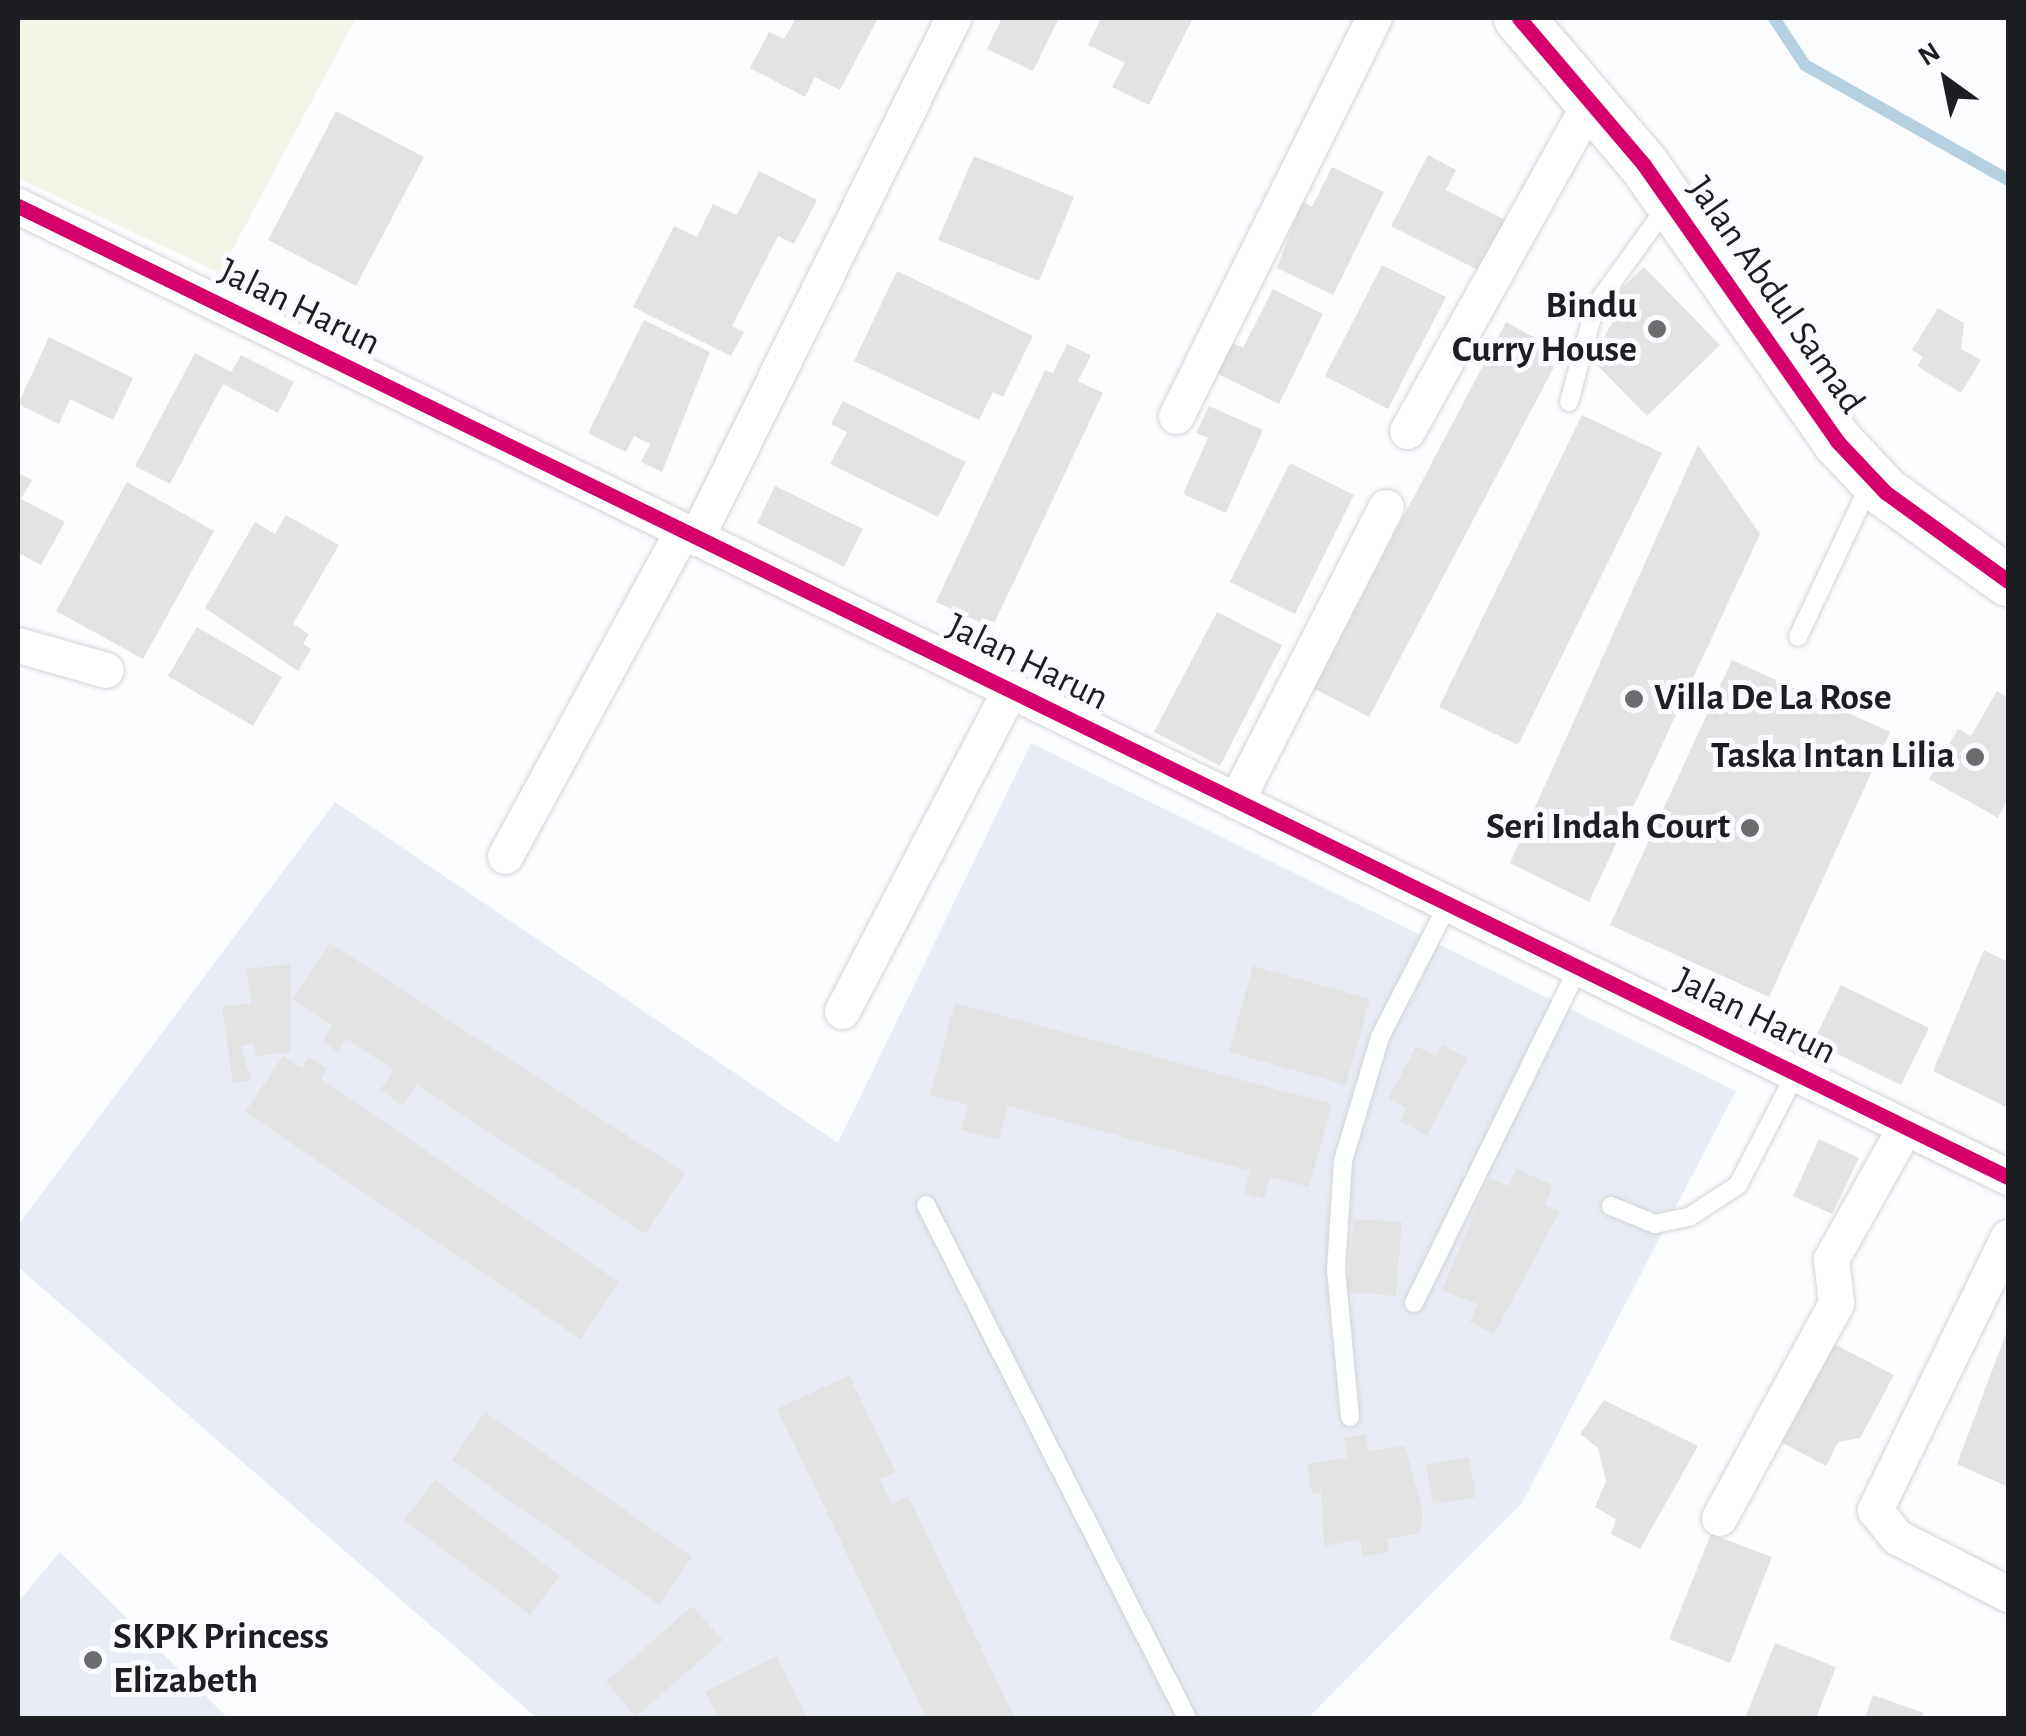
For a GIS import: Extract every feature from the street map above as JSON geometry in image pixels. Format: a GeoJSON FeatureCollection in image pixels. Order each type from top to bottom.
{"type":"FeatureCollection","features":[{"type":"Feature","properties":{"kind":"street"},"geometry":{"type":"LineString","coordinates":[[505,856],[689,535],[953,18]]}},
{"type":"Feature","properties":{"kind":"street"},"geometry":{"type":"LineString","coordinates":[[1176,416],[1374,18]]}},
{"type":"Feature","properties":{"kind":"street","name":"Jalan Abdul Samad"},"geometry":{"type":"LineString","coordinates":[[1519,18],[1670,203],[1872,478],[2008,581]]}},
{"type":"Feature","properties":{"kind":"street"},"geometry":{"type":"LineString","coordinates":[[1407,431],[1591,102]]}},
{"type":"Feature","properties":{"kind":"street","name":"Jalan Harun"},"geometry":{"type":"LineString","coordinates":[[18,206],[2008,1177]]}},
{"type":"Feature","properties":{"kind":"street"},"geometry":{"type":"LineString","coordinates":[[1236,801],[1386,507]]}},
{"type":"Feature","properties":{"kind":"street"},"geometry":{"type":"LineString","coordinates":[[18,645],[106,670]]}},
{"type":"Feature","properties":{"kind":"street"},"geometry":{"type":"LineString","coordinates":[[842,1012],[1009,691]]}},
{"type":"Feature","properties":{"kind":"street"},"geometry":{"type":"LineString","coordinates":[[1719,1518],[1836,1303],[1831,1259],[1905,1127]]}},
{"type":"Feature","properties":{"kind":"street"},"geometry":{"type":"LineString","coordinates":[[2008,1236],[1875,1510],[1897,1536],[2008,1594]]}},
{"type":"Feature","properties":{"kind":"lane"},"geometry":{"type":"LineString","coordinates":[[1569,402],[1595,306],[1670,203]]}},
{"type":"Feature","properties":{"kind":"lane"},"geometry":{"type":"LineString","coordinates":[[1798,637],[1872,478]]}},
{"type":"Feature","properties":{"kind":"lane"},"geometry":{"type":"LineString","coordinates":[[1350,1417],[1336,1270],[1343,1161],[1380,1037],[1448,904]]}},
{"type":"Feature","properties":{"kind":"lane"},"geometry":{"type":"LineString","coordinates":[[1414,1303],[1578,968]]}},
{"type":"Feature","properties":{"kind":"lane"},"geometry":{"type":"LineString","coordinates":[[1611,1206],[1655,1224],[1689,1217],[1738,1184],[1796,1073]]}},
{"type":"Feature","properties":{"kind":"lane"},"geometry":{"type":"LineString","coordinates":[[926,1205],[1187,1718]]}},
{"type":"Feature","properties":{"kind":"shaded area"},"geometry":{"type":"Polygon","coordinates":[[[18,18],[356,18],[220,273],[18,178],[18,18]]]}},
{"type":"Feature","properties":{"kind":"shaded area"},"geometry":{"type":"Polygon","coordinates":[[[1031,743],[1736,1091],[1522,1503],[1308,1718],[537,1718],[18,1267],[18,1225],[335,802],[838,1143],[1031,743]]]}},
{"type":"Feature","properties":{"kind":"shaded area","name":"SKPK Princess Elizabeth"},"geometry":{"type":"Polygon","coordinates":[[[60,1552],[228,1718],[18,1718],[18,1602],[60,1552]]]}},
{"type":"Feature","properties":{"kind":"building"},"geometry":{"type":"Polygon","coordinates":[[[796,18],[878,18],[840,90],[815,77],[805,97],[750,68],[769,32],[784,39],[796,18]]]}},
{"type":"Feature","properties":{"kind":"building"},"geometry":{"type":"Polygon","coordinates":[[[1002,18],[1059,18],[1033,71],[987,49],[1002,18]]]}},
{"type":"Feature","properties":{"kind":"building"},"geometry":{"type":"Polygon","coordinates":[[[1101,18],[1193,18],[1149,105],[1112,87],[1125,63],[1088,45],[1101,18]]]}},
{"type":"Feature","properties":{"kind":"building"},"geometry":{"type":"Polygon","coordinates":[[[336,111],[424,157],[356,286],[268,240],[336,111]]]}},
{"type":"Feature","properties":{"kind":"building"},"geometry":{"type":"Polygon","coordinates":[[[1428,155],[1456,170],[1446,190],[1508,221],[1482,272],[1391,226],[1428,155]]]}},
{"type":"Feature","properties":{"kind":"building"},"geometry":{"type":"Polygon","coordinates":[[[974,156],[1074,197],[1039,281],[938,240],[974,156]]]}},
{"type":"Feature","properties":{"kind":"building"},"geometry":{"type":"Polygon","coordinates":[[[1332,167],[1384,192],[1333,295],[1277,268],[1302,201],[1312,207],[1332,167]]]}},
{"type":"Feature","properties":{"kind":"building"},"geometry":{"type":"Polygon","coordinates":[[[759,171],[817,200],[794,244],[778,236],[732,326],[744,332],[731,356],[633,307],[674,226],[697,237],[713,204],[737,215],[759,171]]]}},
{"type":"Feature","properties":{"kind":"building"},"geometry":{"type":"Polygon","coordinates":[[[1382,265],[1446,297],[1388,409],[1325,376],[1382,265]]]}},
{"type":"Feature","properties":{"kind":"building","name":"Bindu Curry House"},"geometry":{"type":"Polygon","coordinates":[[[1644,267],[1720,345],[1647,416],[1591,359],[1618,313],[1610,299],[1644,267]]]}},
{"type":"Feature","properties":{"kind":"building"},"geometry":{"type":"Polygon","coordinates":[[[897,271],[1033,336],[1003,397],[993,392],[979,420],[854,361],[897,271]]]}},
{"type":"Feature","properties":{"kind":"building"},"geometry":{"type":"Polygon","coordinates":[[[1273,289],[1323,314],[1279,404],[1208,369],[1224,338],[1243,348],[1273,289]]]}},
{"type":"Feature","properties":{"kind":"building"},"geometry":{"type":"Polygon","coordinates":[[[1938,308],[1964,323],[1961,349],[1981,360],[1961,393],[1917,366],[1923,357],[1912,350],[1938,308]]]}},
{"type":"Feature","properties":{"kind":"building"},"geometry":{"type":"Polygon","coordinates":[[[644,320],[710,352],[662,472],[641,462],[650,444],[634,436],[626,452],[588,433],[644,320]]]}},
{"type":"Feature","properties":{"kind":"building"},"geometry":{"type":"Polygon","coordinates":[[[1506,322],[1562,352],[1369,717],[1313,688],[1506,322]]]}},
{"type":"Feature","properties":{"kind":"building"},"geometry":{"type":"Polygon","coordinates":[[[49,337],[133,378],[113,420],[70,399],[59,424],[18,404],[49,337]]]}},
{"type":"Feature","properties":{"kind":"building"},"geometry":{"type":"Polygon","coordinates":[[[1067,344],[1091,355],[1078,381],[1103,393],[992,628],[936,602],[1045,370],[1053,373],[1067,344]]]}},
{"type":"Feature","properties":{"kind":"building"},"geometry":{"type":"Polygon","coordinates":[[[195,353],[231,372],[241,355],[294,382],[278,413],[223,384],[170,484],[135,466],[195,353]]]}},
{"type":"Feature","properties":{"kind":"building"},"geometry":{"type":"Polygon","coordinates":[[[843,401],[966,462],[938,517],[830,464],[847,432],[831,424],[843,401]]]}},
{"type":"Feature","properties":{"kind":"building"},"geometry":{"type":"Polygon","coordinates":[[[1209,406],[1263,430],[1226,513],[1183,494],[1208,438],[1196,433],[1209,406]]]}},
{"type":"Feature","properties":{"kind":"building"},"geometry":{"type":"Polygon","coordinates":[[[1582,415],[1662,453],[1518,745],[1439,707],[1582,415]]]}},
{"type":"Feature","properties":{"kind":"building","name":"Villa De La Rose"},"geometry":{"type":"Polygon","coordinates":[[[1698,445],[1760,534],[1589,902],[1510,863],[1698,445]]]}},
{"type":"Feature","properties":{"kind":"building"},"geometry":{"type":"Polygon","coordinates":[[[1290,463],[1354,495],[1295,614],[1230,582],[1290,463]]]}},
{"type":"Feature","properties":{"kind":"building"},"geometry":{"type":"Polygon","coordinates":[[[18,473],[32,480],[21,499],[65,522],[41,565],[18,553],[18,473]]]}},
{"type":"Feature","properties":{"kind":"building"},"geometry":{"type":"Polygon","coordinates":[[[127,482],[214,531],[143,659],[56,611],[127,482]]]}},
{"type":"Feature","properties":{"kind":"building"},"geometry":{"type":"Polygon","coordinates":[[[775,486],[863,529],[844,567],[757,523],[775,486]]]}},
{"type":"Feature","properties":{"kind":"building"},"geometry":{"type":"Polygon","coordinates":[[[286,515],[339,545],[293,624],[309,634],[303,644],[311,649],[298,671],[205,608],[255,522],[275,534],[286,515]]]}},
{"type":"Feature","properties":{"kind":"building"},"geometry":{"type":"Polygon","coordinates":[[[1217,612],[1282,645],[1220,766],[1154,732],[1217,612]]]}},
{"type":"Feature","properties":{"kind":"building"},"geometry":{"type":"Polygon","coordinates":[[[197,627],[282,677],[253,726],[168,676],[197,627]]]}},
{"type":"Feature","properties":{"kind":"building","name":"Seri Indah Court"},"geometry":{"type":"Polygon","coordinates":[[[1732,660],[1890,732],[1769,997],[1610,925],[1732,660]]]}},
{"type":"Feature","properties":{"kind":"building","name":"Taska Intan Lilia"},"geometry":{"type":"Polygon","coordinates":[[[1997,691],[2008,698],[2008,799],[1998,818],[1929,779],[1958,729],[1971,736],[1997,691]]]}},
{"type":"Feature","properties":{"kind":"building"},"geometry":{"type":"Polygon","coordinates":[[[330,943],[685,1173],[645,1234],[416,1085],[403,1106],[380,1090],[394,1070],[346,1039],[338,1052],[322,1041],[332,1026],[293,999],[330,943]]]}},
{"type":"Feature","properties":{"kind":"building"},"geometry":{"type":"Polygon","coordinates":[[[1984,950],[2008,962],[2008,1108],[1933,1071],[1984,950]]]}},
{"type":"Feature","properties":{"kind":"building"},"geometry":{"type":"Polygon","coordinates":[[[291,964],[290,1052],[256,1056],[254,1044],[241,1046],[251,1081],[233,1083],[222,1007],[251,1003],[246,969],[291,964]]]}},
{"type":"Feature","properties":{"kind":"building"},"geometry":{"type":"Polygon","coordinates":[[[1253,966],[1370,999],[1346,1085],[1229,1052],[1253,966]]]}},
{"type":"Feature","properties":{"kind":"building"},"geometry":{"type":"Polygon","coordinates":[[[1841,985],[1929,1028],[1901,1085],[1813,1042],[1841,985]]]}},
{"type":"Feature","properties":{"kind":"building"},"geometry":{"type":"Polygon","coordinates":[[[955,1003],[1332,1104],[1309,1187],[1270,1177],[1264,1199],[1244,1193],[1250,1171],[1008,1106],[999,1140],[961,1130],[968,1105],[930,1095],[955,1003]]]}},
{"type":"Feature","properties":{"kind":"building"},"geometry":{"type":"Polygon","coordinates":[[[1442,1045],[1468,1058],[1427,1135],[1400,1121],[1407,1109],[1388,1099],[1416,1046],[1436,1056],[1442,1045]]]}},
{"type":"Feature","properties":{"kind":"building"},"geometry":{"type":"Polygon","coordinates":[[[283,1056],[302,1068],[309,1057],[327,1069],[321,1079],[619,1282],[580,1339],[245,1112],[283,1056]]]}},
{"type":"Feature","properties":{"kind":"building"},"geometry":{"type":"Polygon","coordinates":[[[1819,1139],[1859,1158],[1832,1214],[1793,1196],[1819,1139]]]}},
{"type":"Feature","properties":{"kind":"building"},"geometry":{"type":"Polygon","coordinates":[[[1516,1169],[1553,1185],[1545,1205],[1560,1211],[1494,1334],[1470,1322],[1477,1304],[1442,1290],[1489,1178],[1509,1186],[1516,1169]]]}},
{"type":"Feature","properties":{"kind":"building"},"geometry":{"type":"Polygon","coordinates":[[[1354,1219],[1402,1222],[1396,1296],[1347,1292],[1354,1219]]]}},
{"type":"Feature","properties":{"kind":"building"},"geometry":{"type":"Polygon","coordinates":[[[2008,1328],[2008,1487],[1957,1464],[2008,1328]]]}},
{"type":"Feature","properties":{"kind":"building"},"geometry":{"type":"Polygon","coordinates":[[[1832,1343],[1894,1375],[1860,1438],[1838,1442],[1826,1466],[1775,1439],[1832,1343]]]}},
{"type":"Feature","properties":{"kind":"building"},"geometry":{"type":"Polygon","coordinates":[[[849,1375],[896,1472],[880,1479],[892,1504],[908,1496],[1015,1718],[926,1718],[777,1409],[849,1375]]]}},
{"type":"Feature","properties":{"kind":"building"},"geometry":{"type":"Polygon","coordinates":[[[1604,1400],[1698,1446],[1640,1549],[1611,1534],[1616,1519],[1595,1507],[1606,1481],[1598,1448],[1580,1434],[1604,1400]]]}},
{"type":"Feature","properties":{"kind":"building"},"geometry":{"type":"Polygon","coordinates":[[[485,1412],[692,1557],[659,1605],[452,1460],[485,1412]]]}},
{"type":"Feature","properties":{"kind":"building"},"geometry":{"type":"Polygon","coordinates":[[[1366,1434],[1368,1451],[1405,1446],[1423,1512],[1420,1533],[1387,1539],[1389,1552],[1363,1557],[1360,1540],[1324,1546],[1321,1492],[1312,1494],[1307,1464],[1347,1458],[1344,1438],[1366,1434]]]}},
{"type":"Feature","properties":{"kind":"building"},"geometry":{"type":"Polygon","coordinates":[[[1469,1457],[1476,1497],[1433,1504],[1426,1465],[1469,1457]]]}},
{"type":"Feature","properties":{"kind":"building"},"geometry":{"type":"Polygon","coordinates":[[[435,1480],[560,1576],[530,1615],[404,1520],[435,1480]]]}},
{"type":"Feature","properties":{"kind":"building"},"geometry":{"type":"Polygon","coordinates":[[[1711,1534],[1772,1557],[1730,1663],[1669,1639],[1711,1534]]]}},
{"type":"Feature","properties":{"kind":"building"},"geometry":{"type":"Polygon","coordinates":[[[692,1606],[723,1640],[636,1717],[606,1682],[692,1606]]]}},
{"type":"Feature","properties":{"kind":"building"},"geometry":{"type":"Polygon","coordinates":[[[1775,1643],[1836,1667],[1816,1718],[1745,1718],[1775,1643]]]}},
{"type":"Feature","properties":{"kind":"building"},"geometry":{"type":"Polygon","coordinates":[[[777,1656],[808,1718],[718,1718],[705,1692],[777,1656]]]}},
{"type":"Feature","properties":{"kind":"building"},"geometry":{"type":"Polygon","coordinates":[[[1873,1695],[1924,1713],[1922,1718],[1865,1718],[1873,1695]]]}},
{"type":"Feature","properties":{"kind":"waterway"},"geometry":{"type":"LineString","coordinates":[[1774,18],[1805,65],[2008,180]]}},
{"type":"Feature","properties":{"kind":"cycle path"},"geometry":{"type":"LineString","coordinates":[[1519,18],[1644,165],[1837,441],[1885,492],[2008,581]]}},
{"type":"Feature","properties":{"kind":"cycle path"},"geometry":{"type":"LineString","coordinates":[[18,206],[2008,1177]]}},
{"type":"Feature","properties":{"kind":"place","name":"Bindu Curry House"},"geometry":{"type":"Point","coordinates":[1657,329]}},
{"type":"Feature","properties":{"kind":"place","name":"Villa De La Rose"},"geometry":{"type":"Point","coordinates":[1634,699]}},
{"type":"Feature","properties":{"kind":"place","name":"Taska Intan Lilia"},"geometry":{"type":"Point","coordinates":[1975,757]}},
{"type":"Feature","properties":{"kind":"place","name":"Seri Indah Court"},"geometry":{"type":"Point","coordinates":[1750,828]}},
{"type":"Feature","properties":{"kind":"place","name":"SKPK Princess Elizabeth"},"geometry":{"type":"Point","coordinates":[93,1660]}}]}
